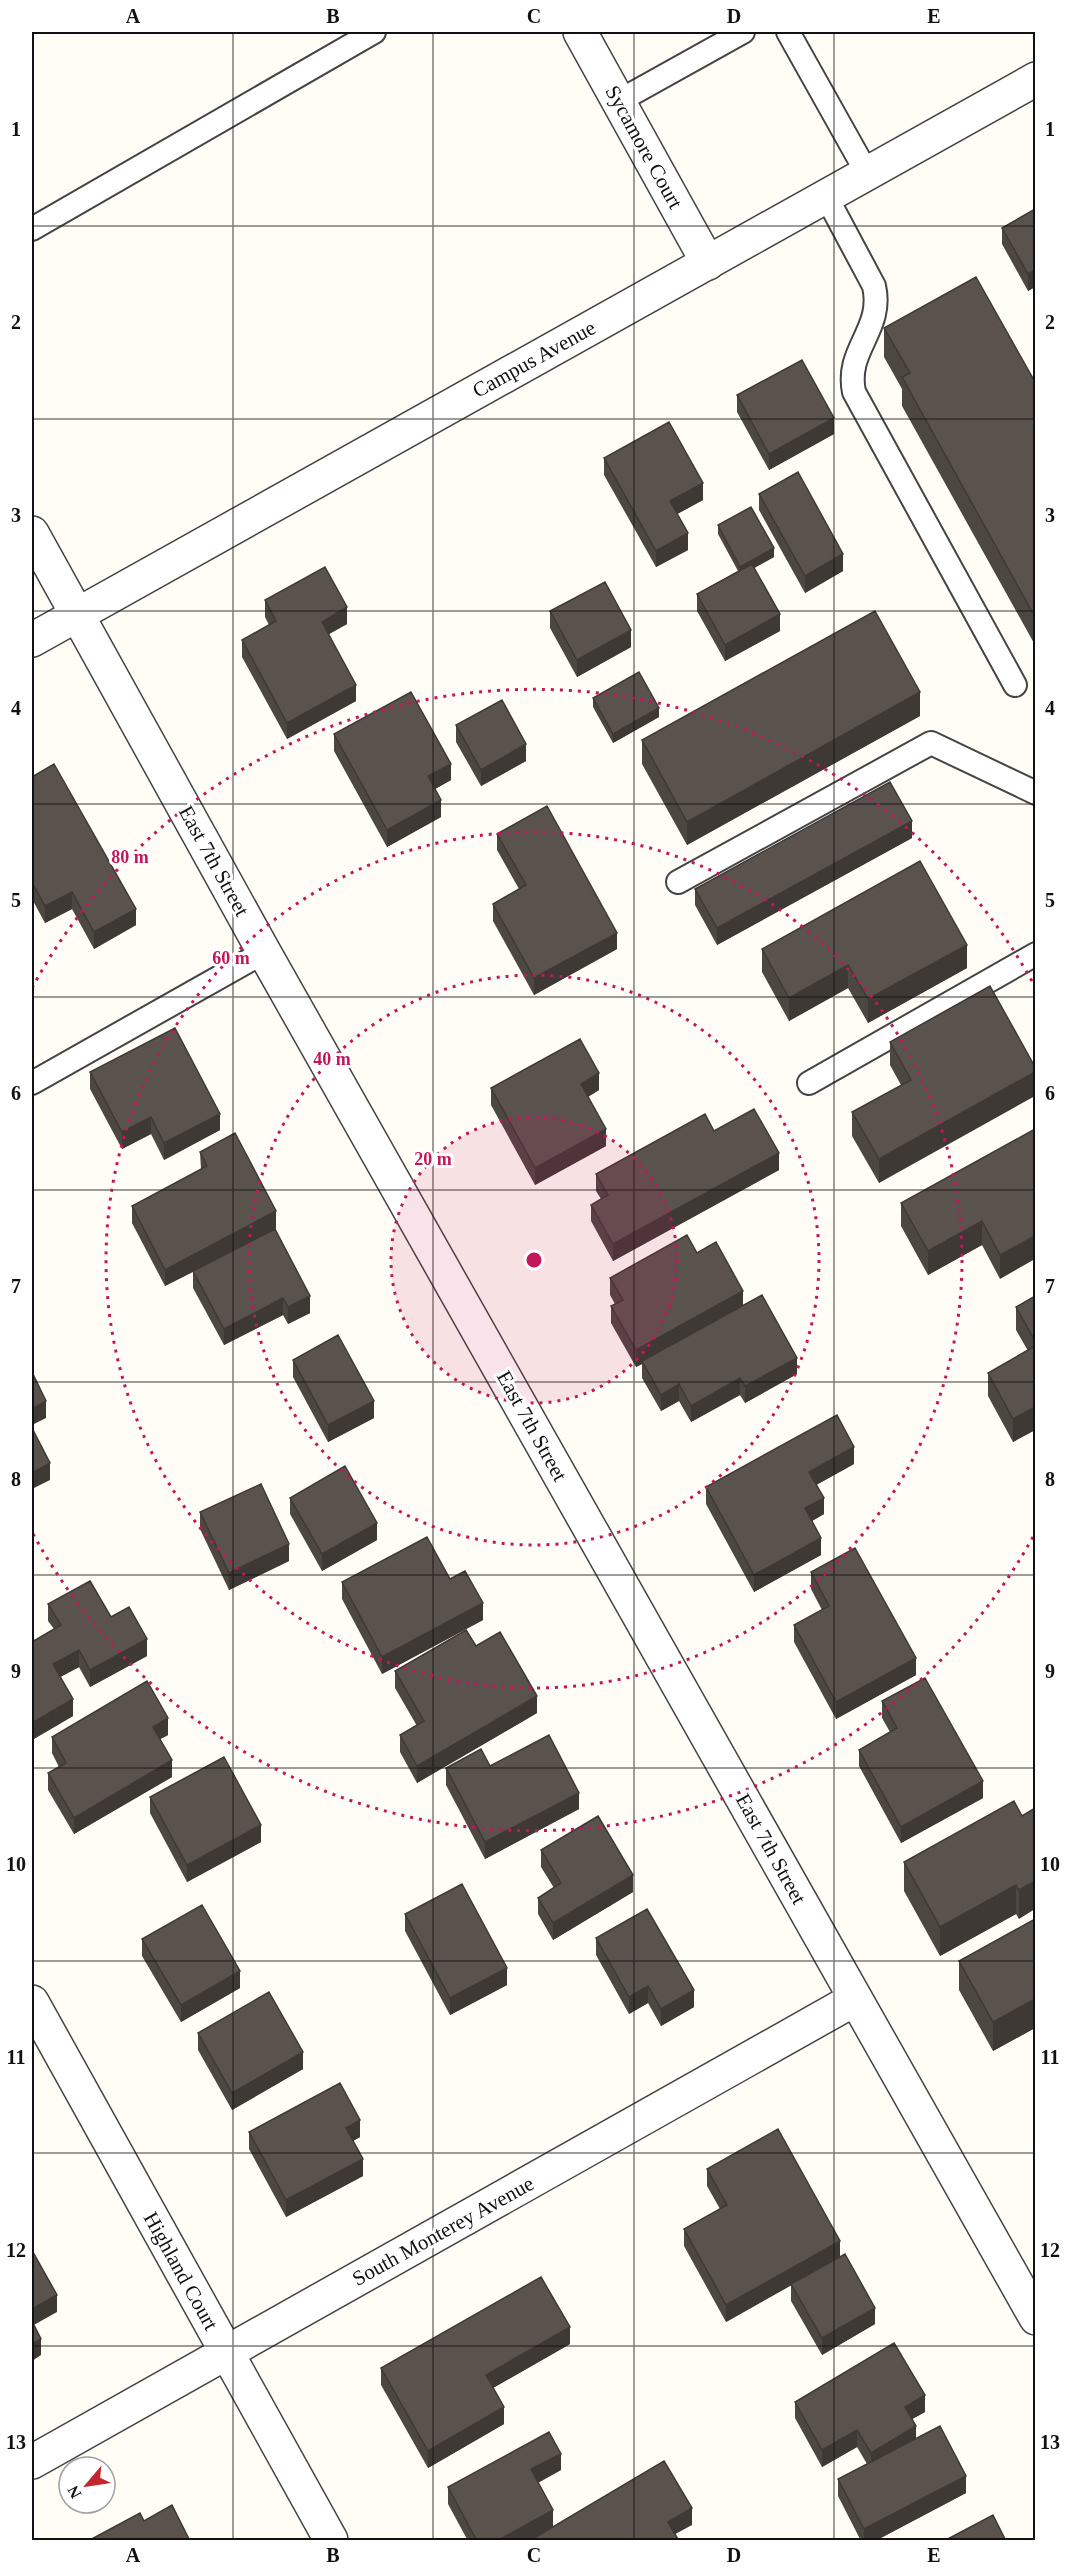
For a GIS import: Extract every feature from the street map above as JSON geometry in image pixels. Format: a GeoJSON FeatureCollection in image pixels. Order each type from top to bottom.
{"type":"FeatureCollection","features":[{"type":"Feature","properties":{"kind":"street","name":"Sycamore Court"},"geometry":{"type":"LineString","coordinates":[[580,32],[708,263]]}},
{"type":"Feature","properties":{"kind":"street","name":"Campus Avenue"},"geometry":{"type":"LineString","coordinates":[[32,640],[1035,79]]}},
{"type":"Feature","properties":{"kind":"street","name":"East 7th Street"},"geometry":{"type":"LineString","coordinates":[[32,533],[264,952],[1035,2318]]}},
{"type":"Feature","properties":{"kind":"street","name":"South Monterey Avenue"},"geometry":{"type":"LineString","coordinates":[[32,2462],[855,1999]]}},
{"type":"Feature","properties":{"kind":"street","name":"Highland Court"},"geometry":{"type":"LineString","coordinates":[[32,2002],[331,2541]]}},
{"type":"Feature","properties":{"kind":"lane"},"geometry":{"type":"LineString","coordinates":[[32,229],[374,32]]}},
{"type":"Feature","properties":{"kind":"lane"},"geometry":{"type":"LineString","coordinates":[[619,101],[743,32]]}},
{"type":"Feature","properties":{"kind":"lane"},"geometry":{"type":"LineString","coordinates":[[788,32],[867,173]]}},
{"type":"Feature","properties":{"kind":"lane"},"geometry":{"type":"LineString","coordinates":[[826,196],[874,286],[877,301],[874,320],[856,358],[851,376],[854,392],[1015,685]]}},
{"type":"Feature","properties":{"kind":"lane"},"geometry":{"type":"LineString","coordinates":[[678,882],[931,743],[1035,793]]}},
{"type":"Feature","properties":{"kind":"lane"},"geometry":{"type":"LineString","coordinates":[[32,1083],[264,952]]}},
{"type":"Feature","properties":{"kind":"lane"},"geometry":{"type":"LineString","coordinates":[[810,1083],[1035,954]]}},
{"type":"Feature","properties":{"kind":"building"},"geometry":{"type":"Polygon","coordinates":[[[1035,209],[1035,270],[1028,274],[1002,228],[1035,209]]]}},
{"type":"Feature","properties":{"kind":"building"},"geometry":{"type":"Polygon","coordinates":[[[976,277],[1035,382],[1035,617],[902,377],[910,373],[884,328],[976,277]]]}},
{"type":"Feature","properties":{"kind":"building"},"geometry":{"type":"Polygon","coordinates":[[[802,360],[834,418],[769,454],[737,395],[802,360]]]}},
{"type":"Feature","properties":{"kind":"building"},"geometry":{"type":"Polygon","coordinates":[[[669,422],[703,483],[670,501],[688,533],[656,551],[604,458],[669,422]]]}},
{"type":"Feature","properties":{"kind":"building"},"geometry":{"type":"Polygon","coordinates":[[[798,472],[843,554],[805,576],[759,494],[798,472]]]}},
{"type":"Feature","properties":{"kind":"building"},"geometry":{"type":"Polygon","coordinates":[[[751,507],[774,548],[740,567],[718,525],[751,507]]]}},
{"type":"Feature","properties":{"kind":"building"},"geometry":{"type":"Polygon","coordinates":[[[752,564],[780,614],[725,645],[697,594],[752,564]]]}},
{"type":"Feature","properties":{"kind":"building"},"geometry":{"type":"Polygon","coordinates":[[[325,567],[347,607],[322,622],[356,685],[287,723],[242,640],[276,621],[265,600],[325,567]]]}},
{"type":"Feature","properties":{"kind":"building"},"geometry":{"type":"Polygon","coordinates":[[[605,582],[631,630],[577,660],[550,611],[605,582]]]}},
{"type":"Feature","properties":{"kind":"building"},"geometry":{"type":"Polygon","coordinates":[[[875,611],[920,692],[687,822],[642,740],[875,611]]]}},
{"type":"Feature","properties":{"kind":"building"},"geometry":{"type":"Polygon","coordinates":[[[639,672],[659,708],[613,734],[593,698],[639,672]]]}},
{"type":"Feature","properties":{"kind":"building"},"geometry":{"type":"Polygon","coordinates":[[[411,692],[451,764],[428,776],[441,800],[387,830],[334,734],[411,692]]]}},
{"type":"Feature","properties":{"kind":"building"},"geometry":{"type":"Polygon","coordinates":[[[502,700],[526,744],[481,770],[456,725],[502,700]]]}},
{"type":"Feature","properties":{"kind":"building"},"geometry":{"type":"Polygon","coordinates":[[[54,764],[136,909],[94,932],[72,892],[45,906],[32,882],[32,777],[54,764]]]}},
{"type":"Feature","properties":{"kind":"building"},"geometry":{"type":"Polygon","coordinates":[[[890,782],[912,821],[717,928],[695,889],[890,782]]]}},
{"type":"Feature","properties":{"kind":"building"},"geometry":{"type":"Polygon","coordinates":[[[547,806],[617,933],[534,978],[493,904],[526,885],[497,834],[547,806]]]}},
{"type":"Feature","properties":{"kind":"building"},"geometry":{"type":"Polygon","coordinates":[[[920,861],[967,945],[868,999],[848,965],[789,998],[762,949],[920,861]]]}},
{"type":"Feature","properties":{"kind":"building"},"geometry":{"type":"Polygon","coordinates":[[[990,986],[1035,1067],[1035,1072],[879,1159],[852,1112],[911,1080],[890,1042],[990,986]]]}},
{"type":"Feature","properties":{"kind":"building"},"geometry":{"type":"Polygon","coordinates":[[[175,1028],[220,1114],[164,1143],[151,1117],[122,1132],[90,1072],[175,1028]]]}},
{"type":"Feature","properties":{"kind":"building"},"geometry":{"type":"Polygon","coordinates":[[[580,1039],[599,1073],[581,1084],[606,1129],[535,1168],[491,1088],[580,1039]]]}},
{"type":"Feature","properties":{"kind":"building"},"geometry":{"type":"Polygon","coordinates":[[[754,1109],[779,1153],[613,1244],[591,1205],[608,1195],[596,1174],[705,1114],[714,1131],[754,1109]]]}},
{"type":"Feature","properties":{"kind":"building"},"geometry":{"type":"Polygon","coordinates":[[[1035,1129],[1035,1236],[1000,1255],[982,1221],[928,1251],[901,1203],[1035,1129]]]}},
{"type":"Feature","properties":{"kind":"building"},"geometry":{"type":"Polygon","coordinates":[[[235,1133],[276,1211],[165,1270],[132,1206],[207,1166],[200,1152],[235,1133]]]}},
{"type":"Feature","properties":{"kind":"building"},"geometry":{"type":"Polygon","coordinates":[[[275,1229],[310,1296],[288,1307],[283,1298],[224,1329],[193,1271],[275,1229]]]}},
{"type":"Feature","properties":{"kind":"building"},"geometry":{"type":"Polygon","coordinates":[[[687,1235],[697,1253],[716,1242],[743,1291],[636,1350],[611,1306],[623,1300],[610,1278],[687,1235]]]}},
{"type":"Feature","properties":{"kind":"building"},"geometry":{"type":"Polygon","coordinates":[[[762,1295],[797,1358],[745,1386],[740,1378],[691,1406],[679,1384],[661,1395],[642,1361],[762,1295]]]}},
{"type":"Feature","properties":{"kind":"building"},"geometry":{"type":"Polygon","coordinates":[[[1035,1296],[1035,1341],[1016,1307],[1035,1296]]]}},
{"type":"Feature","properties":{"kind":"building"},"geometry":{"type":"Polygon","coordinates":[[[338,1335],[374,1401],[328,1425],[293,1360],[338,1335]]]}},
{"type":"Feature","properties":{"kind":"building"},"geometry":{"type":"Polygon","coordinates":[[[1035,1346],[1035,1407],[1013,1419],[988,1373],[1035,1346]]]}},
{"type":"Feature","properties":{"kind":"building"},"geometry":{"type":"Polygon","coordinates":[[[32,1372],[46,1401],[32,1409],[32,1372]]]}},
{"type":"Feature","properties":{"kind":"building"},"geometry":{"type":"Polygon","coordinates":[[[837,1415],[854,1447],[809,1472],[824,1498],[805,1508],[821,1538],[754,1575],[706,1487],[837,1415]]]}},
{"type":"Feature","properties":{"kind":"building"},"geometry":{"type":"Polygon","coordinates":[[[32,1428],[50,1463],[32,1473],[32,1428]]]}},
{"type":"Feature","properties":{"kind":"building"},"geometry":{"type":"Polygon","coordinates":[[[345,1466],[377,1523],[322,1554],[290,1498],[345,1466]]]}},
{"type":"Feature","properties":{"kind":"building"},"geometry":{"type":"Polygon","coordinates":[[[261,1484],[289,1544],[229,1573],[200,1512],[261,1484]]]}},
{"type":"Feature","properties":{"kind":"building"},"geometry":{"type":"Polygon","coordinates":[[[427,1537],[450,1579],[465,1571],[483,1603],[382,1657],[342,1582],[427,1537]]]}},
{"type":"Feature","properties":{"kind":"building"},"geometry":{"type":"Polygon","coordinates":[[[855,1548],[916,1658],[836,1702],[794,1625],[829,1606],[811,1572],[855,1548]]]}},
{"type":"Feature","properties":{"kind":"building"},"geometry":{"type":"Polygon","coordinates":[[[90,1581],[111,1617],[129,1607],[147,1639],[90,1670],[79,1650],[53,1664],[73,1699],[32,1723],[32,1642],[61,1625],[48,1604],[90,1581]]]}},
{"type":"Feature","properties":{"kind":"building"},"geometry":{"type":"Polygon","coordinates":[[[466,1630],[476,1646],[500,1632],[537,1696],[417,1766],[400,1735],[424,1721],[395,1671],[466,1630]]]}},
{"type":"Feature","properties":{"kind":"building"},"geometry":{"type":"Polygon","coordinates":[[[925,1678],[983,1781],[901,1827],[859,1750],[897,1728],[882,1701],[925,1678]]]}},
{"type":"Feature","properties":{"kind":"building"},"geometry":{"type":"Polygon","coordinates":[[[147,1681],[168,1718],[153,1727],[172,1760],[74,1818],[48,1773],[66,1763],[52,1737],[147,1681]]]}},
{"type":"Feature","properties":{"kind":"building"},"geometry":{"type":"Polygon","coordinates":[[[549,1735],[579,1793],[485,1842],[446,1768],[481,1749],[490,1766],[549,1735]]]}},
{"type":"Feature","properties":{"kind":"building"},"geometry":{"type":"Polygon","coordinates":[[[224,1757],[261,1825],[187,1865],[150,1797],[224,1757]]]}},
{"type":"Feature","properties":{"kind":"building"},"geometry":{"type":"Polygon","coordinates":[[[1014,1801],[1022,1816],[1035,1808],[1035,1881],[1019,1890],[1016,1885],[940,1927],[904,1862],[1014,1801]]]}},
{"type":"Feature","properties":{"kind":"building"},"geometry":{"type":"Polygon","coordinates":[[[598,1816],[633,1875],[553,1923],[538,1898],[561,1883],[541,1850],[598,1816]]]}},
{"type":"Feature","properties":{"kind":"building"},"geometry":{"type":"Polygon","coordinates":[[[462,1884],[507,1968],[450,1998],[405,1914],[462,1884]]]}},
{"type":"Feature","properties":{"kind":"building"},"geometry":{"type":"Polygon","coordinates":[[[202,1905],[240,1971],[181,2005],[142,1939],[202,1905]]]}},
{"type":"Feature","properties":{"kind":"building"},"geometry":{"type":"Polygon","coordinates":[[[647,1909],[694,1990],[661,2009],[648,1986],[629,1997],[596,1938],[647,1909]]]}},
{"type":"Feature","properties":{"kind":"building"},"geometry":{"type":"Polygon","coordinates":[[[1035,1919],[1035,1999],[993,2022],[959,1961],[1035,1919]]]}},
{"type":"Feature","properties":{"kind":"building"},"geometry":{"type":"Polygon","coordinates":[[[269,1992],[303,2052],[232,2093],[198,2033],[269,1992]]]}},
{"type":"Feature","properties":{"kind":"building"},"geometry":{"type":"Polygon","coordinates":[[[340,2083],[360,2120],[346,2128],[363,2159],[286,2200],[249,2132],[340,2083]]]}},
{"type":"Feature","properties":{"kind":"building"},"geometry":{"type":"Polygon","coordinates":[[[778,2129],[840,2241],[726,2305],[684,2229],[727,2205],[707,2169],[778,2129]]]}},
{"type":"Feature","properties":{"kind":"building"},"geometry":{"type":"Polygon","coordinates":[[[32,2253],[57,2295],[32,2309],[32,2253]]]}},
{"type":"Feature","properties":{"kind":"building"},"geometry":{"type":"Polygon","coordinates":[[[845,2254],[875,2308],[822,2338],[791,2284],[845,2254]]]}},
{"type":"Feature","properties":{"kind":"building"},"geometry":{"type":"Polygon","coordinates":[[[541,2277],[570,2327],[486,2375],[504,2407],[428,2451],[381,2368],[541,2277]]]}},
{"type":"Feature","properties":{"kind":"building"},"geometry":{"type":"Polygon","coordinates":[[[32,2321],[41,2339],[32,2344],[32,2321]]]}},
{"type":"Feature","properties":{"kind":"building"},"geometry":{"type":"Polygon","coordinates":[[[894,2343],[925,2395],[905,2407],[916,2426],[871,2453],[857,2430],[822,2450],[795,2402],[894,2343]]]}},
{"type":"Feature","properties":{"kind":"building"},"geometry":{"type":"Polygon","coordinates":[[[940,2426],[966,2476],[864,2529],[838,2479],[940,2426]]]}},
{"type":"Feature","properties":{"kind":"building"},"geometry":{"type":"Polygon","coordinates":[[[549,2432],[561,2454],[531,2469],[553,2510],[497,2541],[477,2541],[448,2487],[549,2432]]]}},
{"type":"Feature","properties":{"kind":"building"},"geometry":{"type":"Polygon","coordinates":[[[664,2461],[692,2508],[668,2522],[679,2541],[529,2541],[664,2461]]]}},
{"type":"Feature","properties":{"kind":"building"},"geometry":{"type":"Polygon","coordinates":[[[172,2505],[190,2541],[88,2541],[140,2513],[144,2521],[172,2505]]]}},
{"type":"Feature","properties":{"kind":"building"},"geometry":{"type":"Polygon","coordinates":[[[993,2515],[1006,2541],[944,2541],[993,2515]]]}}]}
